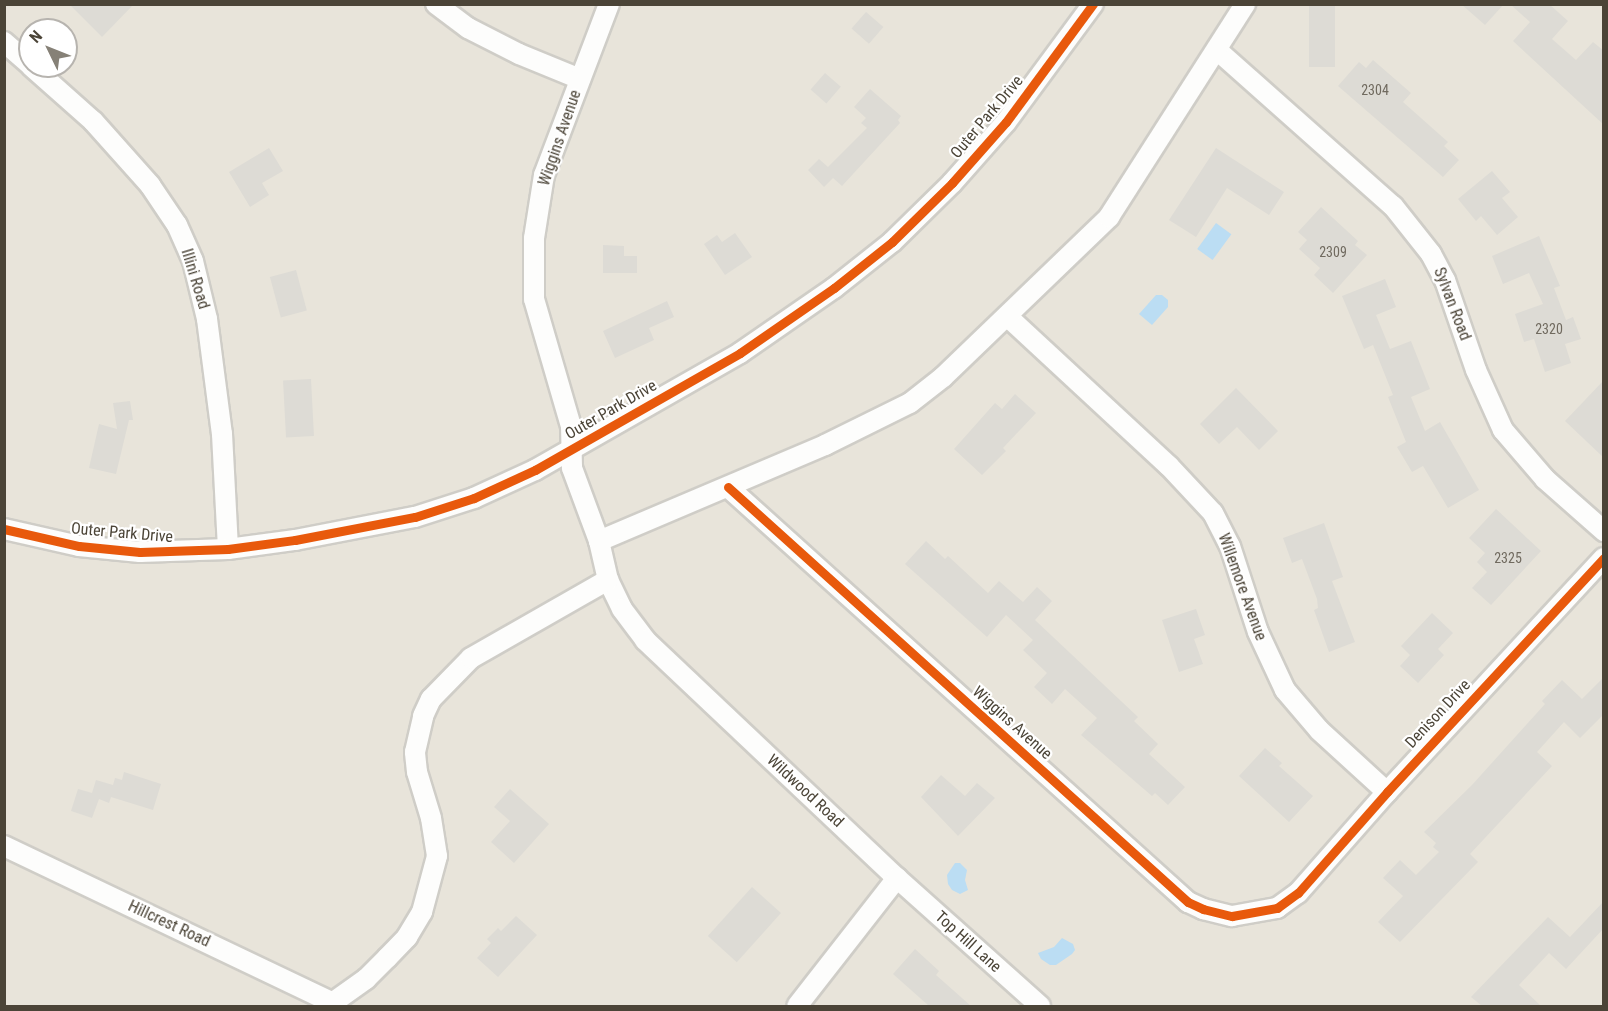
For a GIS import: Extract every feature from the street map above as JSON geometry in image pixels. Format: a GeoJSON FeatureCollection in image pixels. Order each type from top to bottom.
{"type":"FeatureCollection","features":[{"type":"Feature","properties":{"kind":"street"},"geometry":{"type":"LineString","coordinates":[[436,4],[468,28],[519,54],[580,79]]}},
{"type":"Feature","properties":{"kind":"street","name":"Wiggins Avenue"},"geometry":{"type":"LineString","coordinates":[[571,450],[571,426],[534,299],[534,238],[544,175],[609,4]]}},
{"type":"Feature","properties":{"kind":"street","name":"Outer Park Drive"},"geometry":{"type":"LineString","coordinates":[[4,529],[79,546],[140,552],[228,549],[295,540],[415,517],[474,498],[571,450],[740,353],[834,288],[892,242],[952,183],[1006,122],[1093,4]]}},
{"type":"Feature","properties":{"kind":"street"},"geometry":{"type":"LineString","coordinates":[[599,541],[825,445],[910,403],[943,377],[1008,317],[1109,217],[1245,4]]}},
{"type":"Feature","properties":{"kind":"street","name":"Illini Road"},"geometry":{"type":"LineString","coordinates":[[4,42],[18,54]]}},
{"type":"Feature","properties":{"kind":"street","name":"Sylvan Road"},"geometry":{"type":"LineString","coordinates":[[1217,50],[1393,206],[1431,254],[1445,280],[1476,370],[1503,430],[1545,479],[1604,531]]}},
{"type":"Feature","properties":{"kind":"street","name":"Illini Road"},"geometry":{"type":"LineString","coordinates":[[45,78],[93,121],[150,185],[177,225],[193,261],[207,319],[222,434],[228,549]]}},
{"type":"Feature","properties":{"kind":"street","name":"Willemore Avenue"},"geometry":{"type":"LineString","coordinates":[[1008,317],[1176,473],[1213,513],[1230,546],[1258,632],[1285,690],[1319,730],[1387,792]]}},
{"type":"Feature","properties":{"kind":"street","name":"Wildwood Road"},"geometry":{"type":"LineString","coordinates":[[571,450],[572,468],[599,541],[608,580],[622,609],[645,640],[897,878]]}},
{"type":"Feature","properties":{"kind":"street","name":"Wiggins Avenue"},"geometry":{"type":"LineString","coordinates":[[728,487],[1188,902],[1203,909],[1232,916],[1277,908],[1298,893]]}},
{"type":"Feature","properties":{"kind":"street","name":"Denison Drive"},"geometry":{"type":"LineString","coordinates":[[1298,893],[1387,792],[1604,558]]}},
{"type":"Feature","properties":{"kind":"street"},"geometry":{"type":"LineString","coordinates":[[330,1005],[366,979],[407,937],[422,912],[429,892],[437,856],[431,818],[417,772],[415,752],[423,716],[431,699],[471,658],[608,580]]}},
{"type":"Feature","properties":{"kind":"street","name":"Hillcrest Road"},"geometry":{"type":"LineString","coordinates":[[4,846],[330,1005]]}},
{"type":"Feature","properties":{"kind":"street"},"geometry":{"type":"LineString","coordinates":[[797,1006],[897,878]]}},
{"type":"Feature","properties":{"kind":"street","name":"Top Hill Lane"},"geometry":{"type":"LineString","coordinates":[[897,878],[1040,1006]]}},
{"type":"Feature","properties":{"kind":"shaded area"},"geometry":{"type":"Polygon","coordinates":[[[5,5],[1603,5],[1603,1006],[5,1006],[5,5]]]}},
{"type":"Feature","properties":{"kind":"water"},"geometry":{"type":"Polygon","coordinates":[[[1216,223],[1231,234],[1213,260],[1197,249],[1216,223]]]}},
{"type":"Feature","properties":{"kind":"water"},"geometry":{"type":"Polygon","coordinates":[[[1156,295],[1162,295],[1168,300],[1168,307],[1152,325],[1139,314],[1156,295]]]}},
{"type":"Feature","properties":{"kind":"water"},"geometry":{"type":"Polygon","coordinates":[[[955,863],[960,863],[967,870],[965,880],[968,890],[960,894],[952,890],[948,884],[947,875],[955,863]]]}},
{"type":"Feature","properties":{"kind":"water"},"geometry":{"type":"Polygon","coordinates":[[[1062,938],[1073,944],[1075,950],[1072,954],[1056,965],[1050,965],[1041,959],[1038,953],[1054,947],[1062,938]]]}},
{"type":"Feature","properties":{"kind":"building"},"geometry":{"type":"Polygon","coordinates":[[[69,4],[134,4],[102,37],[69,4]]]}},
{"type":"Feature","properties":{"kind":"building"},"geometry":{"type":"Polygon","coordinates":[[[1309,4],[1335,4],[1335,67],[1309,67],[1309,4]]]}},
{"type":"Feature","properties":{"kind":"building"},"geometry":{"type":"Polygon","coordinates":[[[1461,4],[1504,4],[1485,25],[1461,4]]]}},
{"type":"Feature","properties":{"kind":"building"},"geometry":{"type":"Polygon","coordinates":[[[1510,4],[1549,4],[1568,21],[1552,39],[1576,60],[1593,42],[1604,51],[1604,125],[1513,41],[1530,22],[1510,4]]]}},
{"type":"Feature","properties":{"kind":"building"},"geometry":{"type":"Polygon","coordinates":[[[866,12],[883,27],[869,44],[852,29],[866,12]]]}},
{"type":"Feature","properties":{"kind":"building"},"geometry":{"type":"Polygon","coordinates":[[[1373,60],[1411,93],[1403,102],[1448,142],[1444,146],[1459,160],[1443,177],[1338,86],[1359,62],[1366,68],[1373,60]]]}},
{"type":"Feature","properties":{"kind":"building"},"geometry":{"type":"Polygon","coordinates":[[[825,73],[841,87],[826,103],[811,90],[825,73]]]}},
{"type":"Feature","properties":{"kind":"building"},"geometry":{"type":"Polygon","coordinates":[[[870,89],[901,116],[898,120],[900,123],[842,186],[833,178],[824,187],[808,170],[819,159],[828,167],[867,128],[861,123],[866,118],[854,107],[870,89]]]}},
{"type":"Feature","properties":{"kind":"building"},"geometry":{"type":"Polygon","coordinates":[[[269,148],[283,171],[262,183],[269,195],[250,207],[229,172],[269,148]]]}},
{"type":"Feature","properties":{"kind":"building"},"geometry":{"type":"Polygon","coordinates":[[[1216,148],[1284,192],[1269,215],[1227,188],[1196,237],[1169,220],[1216,148]]]}},
{"type":"Feature","properties":{"kind":"building"},"geometry":{"type":"Polygon","coordinates":[[[1492,171],[1510,192],[1502,198],[1518,217],[1497,235],[1481,216],[1476,221],[1458,199],[1492,171]]]}},
{"type":"Feature","properties":{"kind":"building"},"geometry":{"type":"Polygon","coordinates":[[[1321,207],[1358,241],[1355,245],[1367,255],[1333,293],[1314,275],[1320,268],[1299,249],[1307,240],[1298,232],[1321,207]]]}},
{"type":"Feature","properties":{"kind":"building"},"geometry":{"type":"Polygon","coordinates":[[[735,233],[752,257],[725,275],[704,244],[717,235],[722,242],[735,233]]]}},
{"type":"Feature","properties":{"kind":"building"},"geometry":{"type":"Polygon","coordinates":[[[1539,236],[1560,286],[1554,288],[1566,320],[1573,317],[1581,339],[1565,344],[1571,363],[1545,372],[1534,339],[1524,342],[1515,314],[1543,304],[1529,273],[1503,284],[1492,256],[1539,236]]]}},
{"type":"Feature","properties":{"kind":"building"},"geometry":{"type":"Polygon","coordinates":[[[603,245],[624,246],[624,256],[637,256],[637,273],[603,273],[603,245]]]}},
{"type":"Feature","properties":{"kind":"building"},"geometry":{"type":"Polygon","coordinates":[[[296,270],[307,311],[281,318],[270,277],[296,270]]]}},
{"type":"Feature","properties":{"kind":"building"},"geometry":{"type":"Polygon","coordinates":[[[1385,279],[1396,307],[1376,315],[1390,349],[1411,341],[1430,389],[1411,397],[1425,431],[1440,422],[1479,490],[1448,508],[1423,466],[1412,472],[1397,447],[1406,442],[1388,397],[1393,395],[1373,345],[1364,349],[1342,296],[1385,279]]]}},
{"type":"Feature","properties":{"kind":"building"},"geometry":{"type":"Polygon","coordinates":[[[667,301],[674,317],[649,328],[654,340],[615,358],[603,331],[667,301]]]}},
{"type":"Feature","properties":{"kind":"building"},"geometry":{"type":"Polygon","coordinates":[[[311,379],[314,436],[286,437],[283,380],[311,379]]]}},
{"type":"Feature","properties":{"kind":"building"},"geometry":{"type":"Polygon","coordinates":[[[1604,380],[1604,458],[1565,421],[1604,380]]]}},
{"type":"Feature","properties":{"kind":"building"},"geometry":{"type":"Polygon","coordinates":[[[1236,388],[1278,431],[1259,450],[1237,427],[1219,444],[1200,424],[1236,388]]]}},
{"type":"Feature","properties":{"kind":"building"},"geometry":{"type":"Polygon","coordinates":[[[1015,394],[1036,413],[1003,448],[1006,451],[982,475],[954,449],[995,403],[1002,409],[1015,394]]]}},
{"type":"Feature","properties":{"kind":"building"},"geometry":{"type":"Polygon","coordinates":[[[130,401],[133,420],[129,420],[116,474],[89,468],[99,424],[117,429],[113,403],[130,401]]]}},
{"type":"Feature","properties":{"kind":"building"},"geometry":{"type":"Polygon","coordinates":[[[1496,509],[1541,551],[1491,605],[1472,588],[1487,572],[1477,562],[1485,553],[1469,538],[1496,509]]]}},
{"type":"Feature","properties":{"kind":"building"},"geometry":{"type":"Polygon","coordinates":[[[1324,523],[1343,577],[1332,581],[1355,642],[1329,652],[1314,610],[1318,608],[1317,599],[1302,559],[1292,563],[1283,538],[1324,523]]]}},
{"type":"Feature","properties":{"kind":"building"},"geometry":{"type":"Polygon","coordinates":[[[926,541],[945,559],[948,556],[988,593],[999,581],[1023,602],[1037,587],[1052,601],[1035,620],[1138,717],[1134,721],[1158,744],[1149,754],[1185,787],[1168,805],[1155,793],[1152,796],[1081,735],[1097,718],[1065,689],[1052,704],[1034,687],[1047,673],[1023,650],[1033,640],[1006,615],[987,637],[905,564],[926,541]]]}},
{"type":"Feature","properties":{"kind":"building"},"geometry":{"type":"Polygon","coordinates":[[[1196,609],[1205,635],[1194,639],[1203,664],[1179,672],[1162,620],[1196,609]]]}},
{"type":"Feature","properties":{"kind":"building"},"geometry":{"type":"Polygon","coordinates":[[[1432,613],[1453,633],[1438,649],[1444,655],[1418,683],[1400,666],[1410,655],[1401,646],[1432,613]]]}},
{"type":"Feature","properties":{"kind":"building"},"geometry":{"type":"Polygon","coordinates":[[[1604,677],[1604,714],[1580,738],[1564,722],[1537,752],[1552,766],[1470,854],[1478,862],[1400,942],[1378,922],[1403,896],[1383,878],[1400,860],[1416,875],[1439,852],[1433,847],[1436,843],[1424,832],[1472,785],[1545,704],[1542,701],[1562,680],[1582,699],[1604,677]]]}},
{"type":"Feature","properties":{"kind":"building"},"geometry":{"type":"Polygon","coordinates":[[[1265,748],[1282,763],[1279,766],[1313,796],[1289,822],[1239,776],[1265,748]]]}},
{"type":"Feature","properties":{"kind":"building"},"geometry":{"type":"Polygon","coordinates":[[[124,772],[161,784],[153,810],[111,797],[109,803],[99,799],[92,818],[71,811],[78,789],[92,793],[96,780],[113,785],[115,778],[122,780],[124,772]]]}},
{"type":"Feature","properties":{"kind":"building"},"geometry":{"type":"Polygon","coordinates":[[[941,775],[965,796],[977,783],[995,798],[958,836],[921,797],[941,775]]]}},
{"type":"Feature","properties":{"kind":"building"},"geometry":{"type":"Polygon","coordinates":[[[510,789],[549,824],[514,863],[491,842],[510,821],[494,807],[510,789]]]}},
{"type":"Feature","properties":{"kind":"building"},"geometry":{"type":"Polygon","coordinates":[[[752,887],[781,913],[737,962],[708,936],[752,887]]]}},
{"type":"Feature","properties":{"kind":"building"},"geometry":{"type":"Polygon","coordinates":[[[1604,901],[1604,928],[1566,969],[1549,953],[1519,985],[1541,1006],[1482,1006],[1471,997],[1548,917],[1570,937],[1604,901]]]}},
{"type":"Feature","properties":{"kind":"building"},"geometry":{"type":"Polygon","coordinates":[[[516,916],[537,935],[498,977],[477,958],[491,943],[487,939],[498,928],[501,931],[516,916]]]}},
{"type":"Feature","properties":{"kind":"building"},"geometry":{"type":"Polygon","coordinates":[[[915,949],[939,971],[936,975],[971,1006],[929,1006],[893,974],[915,949]]]}},
{"type":"Feature","properties":{"kind":"cycle path"},"geometry":{"type":"LineString","coordinates":[[4,529],[79,546],[140,552],[228,549],[295,540],[415,517],[474,498],[535,470],[740,353],[834,288],[892,242],[952,183],[1006,122],[1093,4]]}},
{"type":"Feature","properties":{"kind":"cycle path"},"geometry":{"type":"LineString","coordinates":[[728,487],[1188,902],[1203,909],[1232,916],[1277,908],[1298,893],[1387,792],[1604,558]]}}]}
